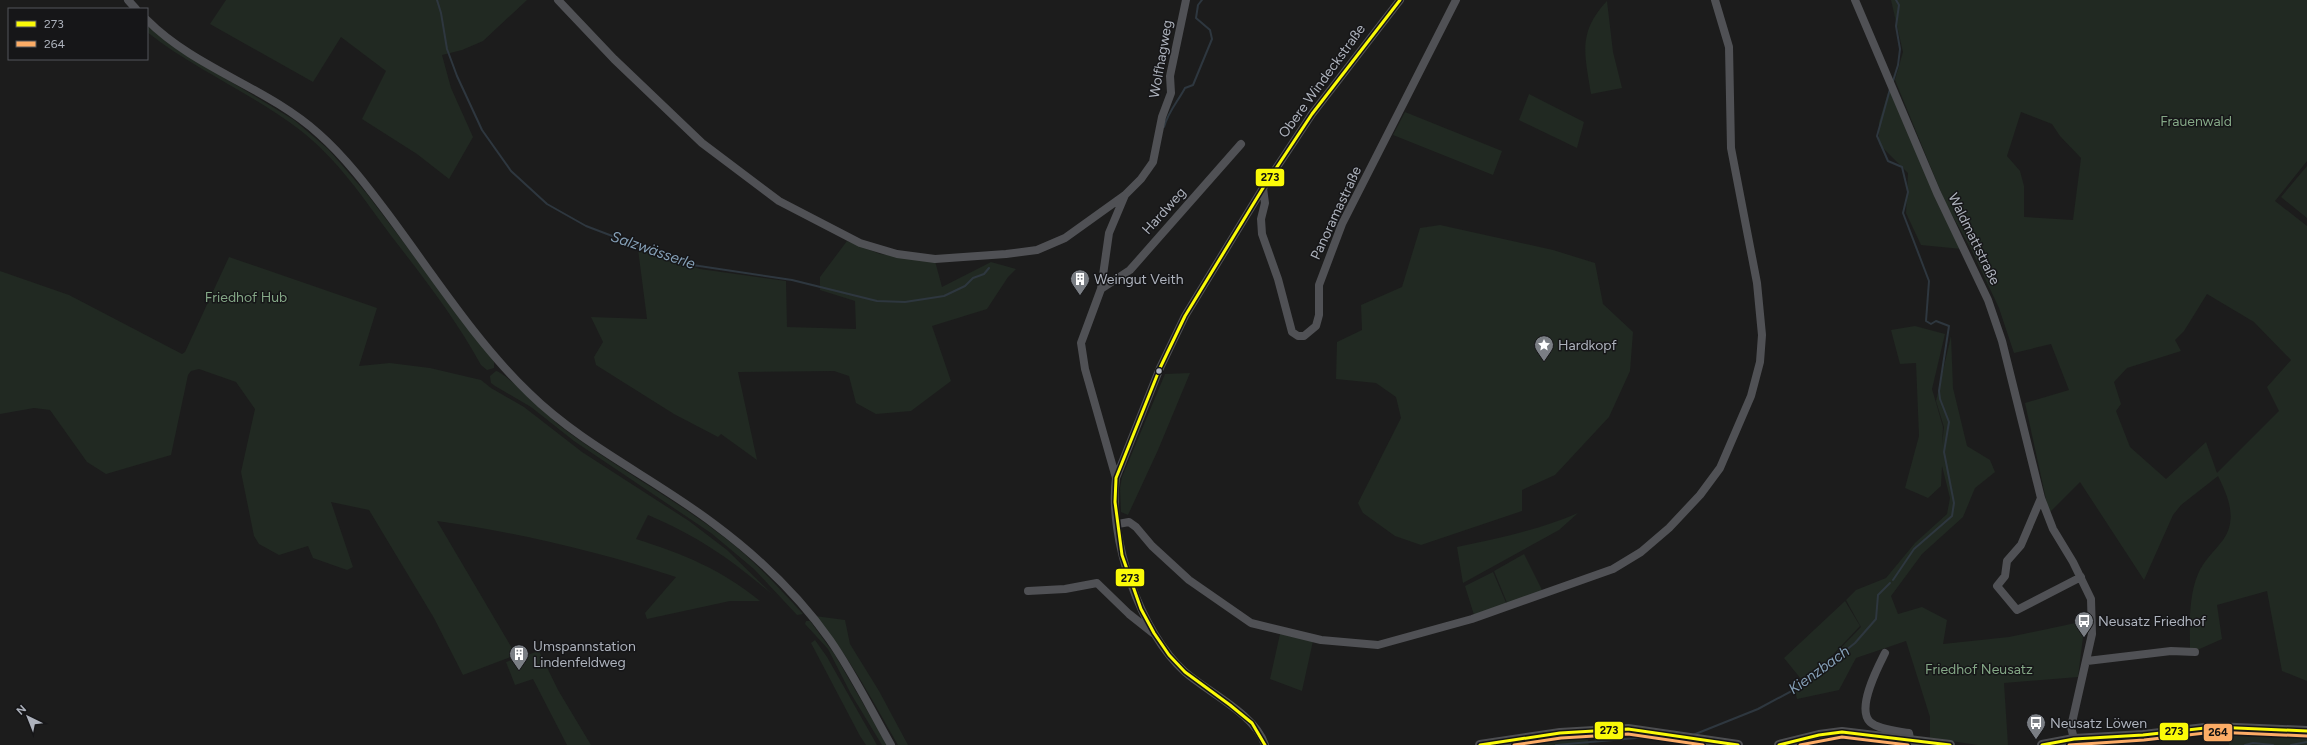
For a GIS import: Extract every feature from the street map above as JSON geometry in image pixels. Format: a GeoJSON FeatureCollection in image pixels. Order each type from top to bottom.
{"type":"FeatureCollection","features":[{"type":"Feature","properties":{"kind":"main road"},"geometry":{"type":"LineString","coordinates":[[2042,745],[2074,739],[2143,735],[2214,727],[2307,731]]}},
{"type":"Feature","properties":{"kind":"main road"},"geometry":{"type":"LineString","coordinates":[[1480,745],[1560,733],[1628,729],[1738,745]]}},
{"type":"Feature","properties":{"kind":"main road"},"geometry":{"type":"LineString","coordinates":[[1779,745],[1819,735],[1842,732],[1950,745]]}},
{"type":"Feature","properties":{"kind":"street"},"geometry":{"type":"LineString","coordinates":[[128,0],[135,8]]}},
{"type":"Feature","properties":{"kind":"street"},"geometry":{"type":"LineString","coordinates":[[558,0],[614,59],[702,143],[779,201],[860,243],[898,254],[935,259],[1006,254],[1037,250],[1065,238],[1125,195]]}},
{"type":"Feature","properties":{"kind":"street","name":"Wolfhagweg"},"geometry":{"type":"LineString","coordinates":[[1116,478],[1085,369],[1081,343],[1101,290],[1109,233],[1125,195],[1153,162],[1162,117],[1171,93],[1170,76],[1186,0]]}},
{"type":"Feature","properties":{"kind":"street","name":"Obere Windeckstraße"},"geometry":{"type":"LineString","coordinates":[[1116,478],[1177,331],[1263,188],[1312,114],[1400,0]]}},
{"type":"Feature","properties":{"kind":"street","name":"Panoramastraße"},"geometry":{"type":"LineString","coordinates":[[1263,188],[1265,203],[1261,219],[1262,234],[1278,279],[1292,332],[1298,336],[1304,336],[1316,326],[1319,315],[1319,286],[1342,224],[1456,0]]}},
{"type":"Feature","properties":{"kind":"street"},"geometry":{"type":"LineString","coordinates":[[1118,524],[1129,522],[1136,527],[1152,546],[1189,580],[1252,623],[1321,640],[1378,645],[1472,620],[1613,569],[1641,552],[1669,528],[1700,495],[1720,468],[1751,396],[1760,362],[1762,335],[1758,283],[1732,148],[1729,47],[1715,0]]}},
{"type":"Feature","properties":{"kind":"street","name":"Waldmattstraße"},"geometry":{"type":"LineString","coordinates":[[1856,0],[1937,193],[1988,300],[2002,341],[2041,498],[2053,529],[2088,591],[2092,607],[2092,627],[2087,662],[2071,727],[2074,739]]}},
{"type":"Feature","properties":{"kind":"street"},"geometry":{"type":"LineString","coordinates":[[148,21],[201,60],[276,102],[318,133],[366,185],[480,338],[528,392],[579,434],[715,524],[768,570],[809,614],[830,640],[891,745]]}},
{"type":"Feature","properties":{"kind":"street","name":"Hardweg"},"geometry":{"type":"LineString","coordinates":[[1101,290],[1130,270],[1241,144]]}},
{"type":"Feature","properties":{"kind":"street"},"geometry":{"type":"LineString","coordinates":[[1116,478],[1115,489],[1118,524],[1125,569],[1155,634],[1185,672],[1254,726],[1265,745]]}},
{"type":"Feature","properties":{"kind":"street"},"geometry":{"type":"LineString","coordinates":[[2041,498],[2021,545],[2008,561],[2005,576],[1998,586],[2018,610],[2081,577]]}},
{"type":"Feature","properties":{"kind":"street"},"geometry":{"type":"LineString","coordinates":[[1028,591],[1065,589],[1097,584],[1135,620],[1155,634]]}},
{"type":"Feature","properties":{"kind":"street"},"geometry":{"type":"LineString","coordinates":[[1135,620],[1144,613]]}},
{"type":"Feature","properties":{"kind":"street"},"geometry":{"type":"LineString","coordinates":[[2087,662],[2171,651],[2195,652]]}},
{"type":"Feature","properties":{"kind":"street"},"geometry":{"type":"LineString","coordinates":[[1885,653],[1867,694],[1867,716],[1871,723],[1883,728],[1909,733],[1910,739]]}},
{"type":"Feature","properties":{"kind":"green space"},"geometry":{"type":"Polygon","coordinates":[[[226,0],[527,0],[483,41],[462,50],[442,55],[451,88],[473,137],[449,179],[417,154],[362,119],[386,71],[341,37],[313,82],[210,24],[226,0]]]}},
{"type":"Feature","properties":{"kind":"green space","name":"Frauenwald"},"geometry":{"type":"Polygon","coordinates":[[[1891,0],[2307,0],[2307,161],[2275,201],[2307,226],[2307,681],[2282,671],[2267,591],[2217,605],[2222,639],[2195,651],[2190,650],[2190,612],[2195,583],[2200,569],[2223,540],[2228,532],[2230,524],[2231,516],[2228,500],[2218,476],[2181,505],[2173,515],[2144,580],[2080,482],[2049,513],[2025,403],[2069,390],[2051,344],[2014,353],[1999,308],[1972,251],[1945,202],[1895,80],[1903,52],[1891,0]],[[2021,112],[2007,156],[2020,171],[2024,186],[2024,217],[2073,220],[2081,158],[2060,136],[2052,124],[2021,112]],[[2207,294],[2184,331],[2175,340],[2181,351],[2127,368],[2114,382],[2121,404],[2116,411],[2130,447],[2166,479],[2206,442],[2217,473],[2279,411],[2267,387],[2291,360],[2254,322],[2207,294]]]}},
{"type":"Feature","properties":{"kind":"green space"},"geometry":{"type":"Polygon","coordinates":[[[1607,1],[1613,52],[1622,88],[1591,94],[1586,56],[1587,34],[1597,13],[1607,1]]]}},
{"type":"Feature","properties":{"kind":"green space"},"geometry":{"type":"Polygon","coordinates":[[[148,27],[175,48],[294,120],[328,149],[367,194],[494,362],[494,368],[487,370],[481,365],[438,297],[359,192],[326,153],[300,130],[263,104],[165,46],[148,33],[148,27]]]}},
{"type":"Feature","properties":{"kind":"green space"},"geometry":{"type":"Polygon","coordinates":[[[1890,86],[1962,249],[1921,245],[1906,213],[1908,173],[1879,144],[1879,122],[1890,86]]]}},
{"type":"Feature","properties":{"kind":"green space"},"geometry":{"type":"Polygon","coordinates":[[[1529,94],[1584,122],[1577,148],[1519,120],[1529,94]]]}},
{"type":"Feature","properties":{"kind":"green space"},"geometry":{"type":"Polygon","coordinates":[[[1405,112],[1502,151],[1493,175],[1393,135],[1405,112]]]}},
{"type":"Feature","properties":{"kind":"green space"},"geometry":{"type":"Polygon","coordinates":[[[2307,166],[2307,218],[2281,197],[2307,166]]]}},
{"type":"Feature","properties":{"kind":"green space"},"geometry":{"type":"Polygon","coordinates":[[[1440,225],[1553,250],[1595,263],[1603,304],[1633,332],[1630,371],[1609,417],[1555,475],[1522,490],[1522,511],[1421,545],[1395,536],[1363,513],[1358,503],[1401,418],[1396,397],[1376,383],[1336,379],[1337,342],[1362,330],[1361,305],[1402,287],[1420,228],[1440,225]]]}},
{"type":"Feature","properties":{"kind":"green space"},"geometry":{"type":"Polygon","coordinates":[[[847,241],[880,254],[935,261],[942,287],[991,262],[1016,269],[1008,277],[987,309],[932,326],[951,381],[911,411],[876,414],[856,403],[849,376],[834,371],[738,372],[757,460],[721,434],[718,437],[674,414],[596,365],[594,357],[603,342],[591,317],[647,319],[638,249],[700,269],[786,281],[787,327],[856,329],[855,301],[820,290],[820,277],[847,241]]]}},
{"type":"Feature","properties":{"kind":"green space","name":"Friedhof Hub"},"geometry":{"type":"Polygon","coordinates":[[[229,257],[377,308],[359,366],[390,363],[430,368],[481,380],[491,388],[524,407],[582,452],[689,521],[727,550],[773,595],[729,560],[699,540],[648,515],[636,539],[686,557],[716,571],[760,601],[730,601],[647,619],[645,613],[676,577],[617,559],[558,544],[498,531],[437,521],[516,655],[463,675],[434,618],[369,510],[331,502],[353,567],[347,570],[313,558],[308,546],[279,555],[259,544],[254,536],[241,472],[255,409],[236,382],[199,369],[191,371],[188,375],[171,455],[106,474],[87,462],[50,410],[34,408],[0,414],[0,271],[69,295],[182,354],[185,352],[229,257]]]}},
{"type":"Feature","properties":{"kind":"green space","name":"Friedhof Neusatz"},"geometry":{"type":"Polygon","coordinates":[[[1915,326],[1945,334],[1932,389],[1943,427],[1942,445],[1944,427],[1936,401],[1951,336],[1953,388],[1967,446],[1990,460],[1995,472],[1975,488],[1963,517],[1922,554],[1891,596],[1898,614],[1922,607],[1947,620],[1943,644],[2009,637],[2085,621],[2078,677],[2004,683],[2008,745],[1978,745],[1930,738],[1930,717],[1906,641],[1856,658],[1839,690],[1797,699],[1794,685],[1828,661],[1861,627],[1846,600],[1856,590],[1886,578],[1915,543],[1947,514],[1950,498],[1942,466],[1941,486],[1928,498],[1905,488],[1919,436],[1916,363],[1900,364],[1891,330],[1915,326]]]}},
{"type":"Feature","properties":{"kind":"green space"},"geometry":{"type":"Polygon","coordinates":[[[496,371],[501,373],[517,386],[560,426],[580,441],[705,523],[725,538],[756,565],[803,614],[797,615],[754,569],[711,533],[574,441],[531,407],[491,383],[490,376],[496,371]]]}},
{"type":"Feature","properties":{"kind":"green space"},"geometry":{"type":"Polygon","coordinates":[[[1190,373],[1158,450],[1128,515],[1121,512],[1120,488],[1122,477],[1165,374],[1190,373]]]}},
{"type":"Feature","properties":{"kind":"green space"},"geometry":{"type":"Polygon","coordinates":[[[1578,513],[1559,530],[1463,583],[1457,547],[1534,529],[1578,513]]]}},
{"type":"Feature","properties":{"kind":"green space"},"geometry":{"type":"Polygon","coordinates":[[[1524,554],[1543,592],[1508,605],[1494,571],[1524,554]]]}},
{"type":"Feature","properties":{"kind":"green space"},"geometry":{"type":"Polygon","coordinates":[[[1493,572],[1507,605],[1474,615],[1465,586],[1493,572]]]}},
{"type":"Feature","properties":{"kind":"green space"},"geometry":{"type":"Polygon","coordinates":[[[1845,601],[1860,626],[1828,660],[1801,679],[1784,658],[1845,601]]]}},
{"type":"Feature","properties":{"kind":"green space"},"geometry":{"type":"Polygon","coordinates":[[[815,616],[845,620],[850,644],[879,691],[908,745],[898,745],[839,646],[815,616]]]}},
{"type":"Feature","properties":{"kind":"green space"},"geometry":{"type":"Polygon","coordinates":[[[806,621],[810,621],[835,655],[887,745],[882,745],[851,694],[828,649],[805,624],[806,621]]]}},
{"type":"Feature","properties":{"kind":"green space"},"geometry":{"type":"Polygon","coordinates":[[[1280,634],[1313,641],[1302,691],[1270,679],[1280,634]]]}},
{"type":"Feature","properties":{"kind":"green space"},"geometry":{"type":"Polygon","coordinates":[[[815,640],[827,657],[877,745],[866,745],[860,736],[811,643],[815,640]]]}},
{"type":"Feature","properties":{"kind":"green space"},"geometry":{"type":"Polygon","coordinates":[[[539,651],[558,690],[591,745],[567,745],[533,679],[515,685],[506,662],[539,651]]]}},
{"type":"Feature","properties":{"kind":"green space"},"geometry":{"type":"Polygon","coordinates":[[[2228,734],[2272,737],[2307,736],[2307,745],[2229,745],[2228,734]]]}},
{"type":"Feature","properties":{"kind":"green space"},"geometry":{"type":"Polygon","coordinates":[[[1587,735],[1589,745],[1514,745],[1587,735]]]}},
{"type":"Feature","properties":{"kind":"waterway","name":"Salzwässerle"},"geometry":{"type":"LineString","coordinates":[[437,0],[441,13],[447,49],[457,76],[482,130],[511,171],[547,204],[586,226],[686,264],[792,280],[877,301],[905,302],[944,296],[965,286],[973,278],[984,274],[989,268]]}},
{"type":"Feature","properties":{"kind":"waterway","name":"Salzwässerle"},"geometry":{"type":"LineString","coordinates":[[1164,127],[1171,111],[1185,88],[1193,85],[1212,39],[1210,30],[1196,18],[1198,5],[1202,0]]}},
{"type":"Feature","properties":{"kind":"waterway","name":"Kienzbach"},"geometry":{"type":"LineString","coordinates":[[1893,81],[1898,65],[1900,49],[1896,26],[1899,5],[1896,0]]}},
{"type":"Feature","properties":{"kind":"waterway","name":"Kienzbach"},"geometry":{"type":"LineString","coordinates":[[1890,89],[1877,136],[1888,161],[1902,167],[1908,192],[1903,213],[1929,281],[1926,321],[1931,324],[1936,321],[1949,326],[1939,391],[1940,399],[1949,422],[1944,452],[1954,503],[1952,516],[1914,549],[1893,580]]}},
{"type":"Feature","properties":{"kind":"waterway","name":"Kienzbach"},"geometry":{"type":"LineString","coordinates":[[1693,735],[1758,709],[1801,686],[1855,643],[1876,619],[1878,595],[1890,583]]}},
{"type":"Feature","properties":{"kind":"waterway","name":"Kienzbach"},"geometry":{"type":"LineString","coordinates":[[1556,745],[1648,737]]}},
{"type":"Feature","properties":{"kind":"waterway"},"geometry":{"type":"LineString","coordinates":[[2291,745],[2307,742]]}},
{"type":"Feature","properties":{"kind":"waterway"},"geometry":{"type":"LineString","coordinates":[[2245,745],[2253,743],[2273,745]]}},
{"type":"Feature","properties":{"kind":"transit line","name":"273"},"geometry":{"type":"LineString","coordinates":[[1265,745],[1252,723],[1185,672],[1169,655],[1154,633],[1141,609],[1122,555],[1115,502],[1116,478],[1160,368],[1185,316],[1263,188],[1312,114],[1400,0]]}},
{"type":"Feature","properties":{"kind":"transit line","name":"273"},"geometry":{"type":"LineString","coordinates":[[2042,745],[2074,739],[2143,735],[2214,727],[2307,731]]}},
{"type":"Feature","properties":{"kind":"transit line","name":"273"},"geometry":{"type":"LineString","coordinates":[[1480,745],[1560,733],[1628,729],[1738,745]]}},
{"type":"Feature","properties":{"kind":"transit line","name":"273"},"geometry":{"type":"LineString","coordinates":[[1779,745],[1819,735],[1842,732],[1950,745]]}},
{"type":"Feature","properties":{"kind":"transit line","name":"264"},"geometry":{"type":"LineString","coordinates":[[2069,745],[2144,740],[2214,732],[2307,736]]}},
{"type":"Feature","properties":{"kind":"transit line","name":"264"},"geometry":{"type":"LineString","coordinates":[[1514,745],[1561,738],[1628,734],[1703,745]]}},
{"type":"Feature","properties":{"kind":"transit line","name":"264"},"geometry":{"type":"LineString","coordinates":[[1800,745],[1842,737],[1908,745]]}},
{"type":"Feature","properties":{"kind":"place","name":"Weingut Veith"},"geometry":{"type":"Point","coordinates":[1080,296]}},
{"type":"Feature","properties":{"kind":"place","name":"Hardkopf"},"geometry":{"type":"Point","coordinates":[1544,362]}},
{"type":"Feature","properties":{"kind":"place","name":"Neusatz Friedhof"},"geometry":{"type":"Point","coordinates":[2084,638]}},
{"type":"Feature","properties":{"kind":"place","name":"Umspannstation Lindenfeldweg"},"geometry":{"type":"Point","coordinates":[519,671]}},
{"type":"Feature","properties":{"kind":"place","name":"Neusatz Löwen"},"geometry":{"type":"Point","coordinates":[2036,740]}}]}
